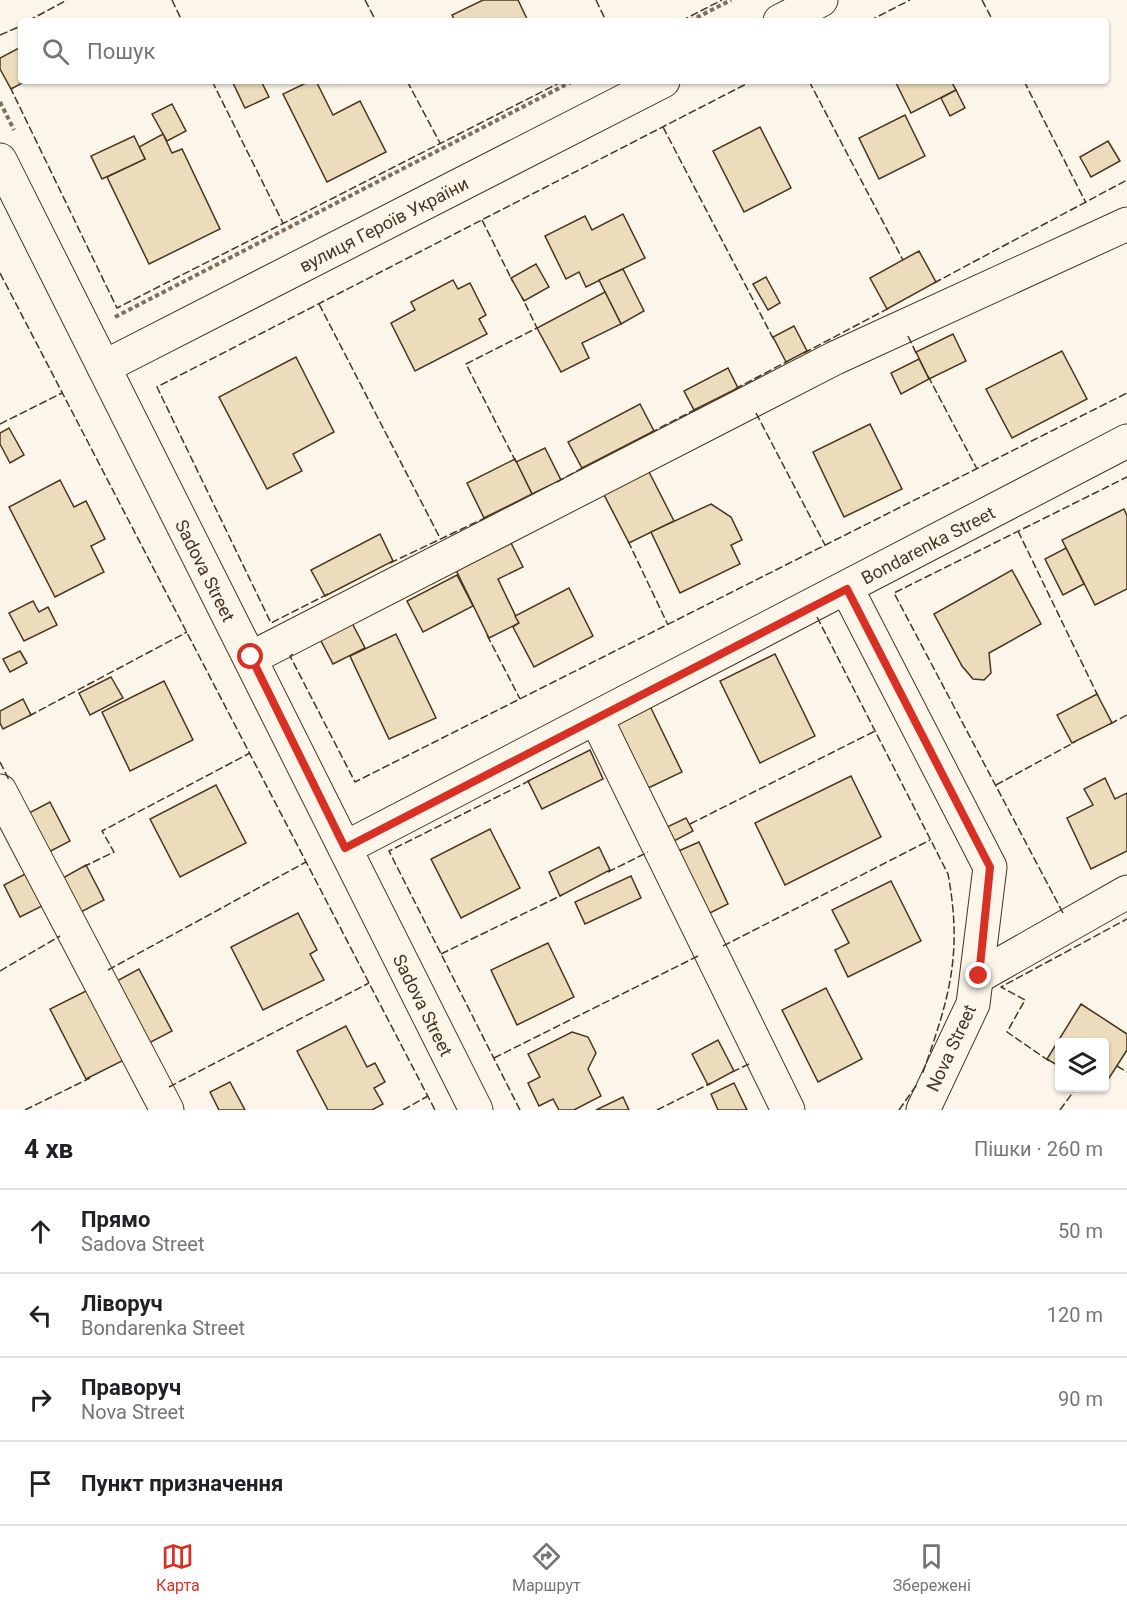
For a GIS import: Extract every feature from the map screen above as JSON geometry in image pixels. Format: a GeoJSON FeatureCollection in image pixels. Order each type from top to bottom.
{"type":"FeatureCollection","features":[{"type":"Feature","properties":{"kind":"street"},"geometry":{"type":"LineString","coordinates":[[786,18],[821,0]]}},
{"type":"Feature","properties":{"kind":"street","name":"вулиця Героїв України"},"geometry":{"type":"LineString","coordinates":[[104,367],[657,84]]}},
{"type":"Feature","properties":{"kind":"street","name":"Sadova Street"},"geometry":{"type":"LineString","coordinates":[[0,160],[476,1110]]}},
{"type":"Feature","properties":{"kind":"street"},"geometry":{"type":"LineString","coordinates":[[251,657],[835,358],[1127,224]]}},
{"type":"Feature","properties":{"kind":"street","name":"Bondarenka Street"},"geometry":{"type":"LineString","coordinates":[[345,848],[847,589],[1127,441]]}},
{"type":"Feature","properties":{"kind":"street","name":"Nova Street"},"geometry":{"type":"LineString","coordinates":[[847,589],[990,867],[979,976],[973,1004],[923,1110]]}},
{"type":"Feature","properties":{"kind":"street"},"geometry":{"type":"LineString","coordinates":[[596,718],[788,1110]]}},
{"type":"Feature","properties":{"kind":"street"},"geometry":{"type":"LineString","coordinates":[[0,791],[167,1110]]}},
{"type":"Feature","properties":{"kind":"street"},"geometry":{"type":"LineString","coordinates":[[979,976],[1127,892]]}},
{"type":"Feature","properties":{"kind":"path"},"geometry":{"type":"LineString","coordinates":[[696,18],[731,0]]}},
{"type":"Feature","properties":{"kind":"path"},"geometry":{"type":"LineString","coordinates":[[111,319],[567,84]]}},
{"type":"Feature","properties":{"kind":"building"},"geometry":{"type":"Polygon","coordinates":[[[483,0],[518,0],[527,18],[454,18],[452,15],[483,0]]]}},
{"type":"Feature","properties":{"kind":"building"},"geometry":{"type":"Polygon","coordinates":[[[18,49],[18,84],[20,84],[11,89],[0,69],[0,58],[18,49]]]}},
{"type":"Feature","properties":{"kind":"building"},"geometry":{"type":"Polygon","coordinates":[[[233,84],[262,84],[269,97],[245,108],[233,84]]]}},
{"type":"Feature","properties":{"kind":"building"},"geometry":{"type":"Polygon","coordinates":[[[304,84],[318,84],[333,115],[360,101],[386,152],[327,182],[283,94],[304,84]]]}},
{"type":"Feature","properties":{"kind":"building"},"geometry":{"type":"Polygon","coordinates":[[[896,84],[953,84],[956,90],[911,113],[896,84]]]}},
{"type":"Feature","properties":{"kind":"building"},"geometry":{"type":"Polygon","coordinates":[[[956,90],[965,108],[950,116],[941,98],[956,90]]]}},
{"type":"Feature","properties":{"kind":"building"},"geometry":{"type":"Polygon","coordinates":[[[172,104],[186,131],[167,141],[152,114],[172,104]]]}},
{"type":"Feature","properties":{"kind":"building"},"geometry":{"type":"Polygon","coordinates":[[[905,115],[925,156],[879,179],[859,138],[905,115]]]}},
{"type":"Feature","properties":{"kind":"building"},"geometry":{"type":"Polygon","coordinates":[[[760,127],[791,188],[744,212],[713,151],[760,127]]]}},
{"type":"Feature","properties":{"kind":"building"},"geometry":{"type":"Polygon","coordinates":[[[163,134],[172,153],[182,149],[220,229],[149,264],[107,177],[145,159],[139,147],[163,134]]]}},
{"type":"Feature","properties":{"kind":"building"},"geometry":{"type":"Polygon","coordinates":[[[134,136],[145,159],[102,179],[91,156],[134,136]]]}},
{"type":"Feature","properties":{"kind":"building"},"geometry":{"type":"Polygon","coordinates":[[[1108,141],[1120,161],[1091,177],[1080,157],[1108,141]]]}},
{"type":"Feature","properties":{"kind":"building"},"geometry":{"type":"Polygon","coordinates":[[[623,214],[645,258],[586,287],[579,272],[566,279],[545,236],[585,216],[592,230],[623,214]]]}},
{"type":"Feature","properties":{"kind":"building"},"geometry":{"type":"Polygon","coordinates":[[[919,251],[936,282],[887,309],[870,278],[919,251]]]}},
{"type":"Feature","properties":{"kind":"building"},"geometry":{"type":"Polygon","coordinates":[[[536,264],[549,287],[524,301],[511,278],[536,264]]]}},
{"type":"Feature","properties":{"kind":"building"},"geometry":{"type":"Polygon","coordinates":[[[623,269],[644,311],[621,324],[599,280],[623,269]]]}},
{"type":"Feature","properties":{"kind":"building"},"geometry":{"type":"Polygon","coordinates":[[[766,277],[780,303],[768,310],[753,284],[766,277]]]}},
{"type":"Feature","properties":{"kind":"building"},"geometry":{"type":"Polygon","coordinates":[[[453,280],[458,289],[470,283],[486,315],[479,319],[487,334],[415,371],[391,323],[415,310],[411,302],[453,280]]]}},
{"type":"Feature","properties":{"kind":"building"},"geometry":{"type":"Polygon","coordinates":[[[605,292],[621,324],[582,343],[589,358],[561,372],[537,328],[605,292]]]}},
{"type":"Feature","properties":{"kind":"building"},"geometry":{"type":"Polygon","coordinates":[[[794,326],[807,351],[786,362],[773,337],[794,326]]]}},
{"type":"Feature","properties":{"kind":"building"},"geometry":{"type":"Polygon","coordinates":[[[953,334],[966,361],[929,379],[916,352],[953,334]]]}},
{"type":"Feature","properties":{"kind":"building"},"geometry":{"type":"Polygon","coordinates":[[[1062,351],[1087,399],[1012,438],[986,389],[1062,351]]]}},
{"type":"Feature","properties":{"kind":"building"},"geometry":{"type":"Polygon","coordinates":[[[296,357],[334,432],[293,454],[302,471],[267,489],[219,397],[296,357]]]}},
{"type":"Feature","properties":{"kind":"building"},"geometry":{"type":"Polygon","coordinates":[[[919,359],[929,379],[901,394],[891,373],[919,359]]]}},
{"type":"Feature","properties":{"kind":"building"},"geometry":{"type":"Polygon","coordinates":[[[728,368],[738,388],[694,410],[684,391],[728,368]]]}},
{"type":"Feature","properties":{"kind":"building"},"geometry":{"type":"Polygon","coordinates":[[[640,404],[654,431],[582,468],[568,442],[640,404]]]}},
{"type":"Feature","properties":{"kind":"building"},"geometry":{"type":"Polygon","coordinates":[[[870,424],[902,489],[844,517],[813,452],[870,424]]]}},
{"type":"Feature","properties":{"kind":"building"},"geometry":{"type":"Polygon","coordinates":[[[9,428],[24,455],[10,463],[0,444],[0,433],[9,428]]]}},
{"type":"Feature","properties":{"kind":"building"},"geometry":{"type":"Polygon","coordinates":[[[545,448],[561,480],[532,494],[516,462],[545,448]]]}},
{"type":"Feature","properties":{"kind":"building"},"geometry":{"type":"Polygon","coordinates":[[[515,459],[532,494],[484,518],[467,483],[515,459]]]}},
{"type":"Feature","properties":{"kind":"building"},"geometry":{"type":"Polygon","coordinates":[[[647,468],[674,521],[629,543],[602,491],[647,468]]]}},
{"type":"Feature","properties":{"kind":"building"},"geometry":{"type":"Polygon","coordinates":[[[60,480],[74,507],[86,501],[105,539],[91,546],[104,572],[55,597],[9,507],[60,480]]]}},
{"type":"Feature","properties":{"kind":"building"},"geometry":{"type":"Polygon","coordinates":[[[711,504],[731,517],[742,540],[731,545],[740,564],[680,593],[651,532],[711,504]]]}},
{"type":"Feature","properties":{"kind":"building"},"geometry":{"type":"Polygon","coordinates":[[[1124,509],[1127,516],[1127,589],[1095,605],[1062,540],[1124,509]]]}},
{"type":"Feature","properties":{"kind":"building"},"geometry":{"type":"Polygon","coordinates":[[[380,534],[393,561],[325,596],[311,570],[380,534]]]}},
{"type":"Feature","properties":{"kind":"building"},"geometry":{"type":"Polygon","coordinates":[[[509,539],[523,567],[498,579],[519,623],[489,638],[455,568],[509,539]]]}},
{"type":"Feature","properties":{"kind":"building"},"geometry":{"type":"Polygon","coordinates":[[[1066,548],[1084,584],[1063,595],[1045,559],[1066,548]]]}},
{"type":"Feature","properties":{"kind":"building"},"geometry":{"type":"Polygon","coordinates":[[[1012,570],[1041,624],[989,653],[991,673],[984,680],[973,679],[962,666],[934,614],[1012,570]]]}},
{"type":"Feature","properties":{"kind":"building"},"geometry":{"type":"Polygon","coordinates":[[[457,575],[473,606],[423,632],[407,601],[457,575]]]}},
{"type":"Feature","properties":{"kind":"building"},"geometry":{"type":"Polygon","coordinates":[[[569,588],[593,636],[534,667],[513,627],[519,623],[515,616],[569,588]]]}},
{"type":"Feature","properties":{"kind":"building"},"geometry":{"type":"Polygon","coordinates":[[[33,601],[39,612],[48,607],[57,625],[24,641],[9,613],[33,601]]]}},
{"type":"Feature","properties":{"kind":"building"},"geometry":{"type":"Polygon","coordinates":[[[352,623],[365,648],[333,664],[320,639],[352,623]]]}},
{"type":"Feature","properties":{"kind":"building"},"geometry":{"type":"Polygon","coordinates":[[[396,634],[436,718],[389,739],[350,656],[396,634]]]}},
{"type":"Feature","properties":{"kind":"building"},"geometry":{"type":"Polygon","coordinates":[[[20,651],[27,663],[10,672],[3,659],[20,651]]]}},
{"type":"Feature","properties":{"kind":"building"},"geometry":{"type":"Polygon","coordinates":[[[775,654],[815,736],[760,763],[720,681],[775,654]]]}},
{"type":"Feature","properties":{"kind":"building"},"geometry":{"type":"Polygon","coordinates":[[[111,677],[123,698],[90,715],[79,693],[111,677]]]}},
{"type":"Feature","properties":{"kind":"building"},"geometry":{"type":"Polygon","coordinates":[[[164,681],[193,740],[130,771],[102,712],[164,681]]]}},
{"type":"Feature","properties":{"kind":"building"},"geometry":{"type":"Polygon","coordinates":[[[1097,694],[1112,723],[1072,743],[1057,715],[1097,694]]]}},
{"type":"Feature","properties":{"kind":"building"},"geometry":{"type":"Polygon","coordinates":[[[23,699],[31,715],[3,729],[0,723],[0,711],[23,699]]]}},
{"type":"Feature","properties":{"kind":"building"},"geometry":{"type":"Polygon","coordinates":[[[649,704],[682,772],[642,791],[610,724],[649,704]]]}},
{"type":"Feature","properties":{"kind":"building"},"geometry":{"type":"Polygon","coordinates":[[[590,750],[603,779],[542,809],[528,781],[590,750]]]}},
{"type":"Feature","properties":{"kind":"building"},"geometry":{"type":"Polygon","coordinates":[[[851,776],[881,837],[785,885],[755,823],[851,776]]]}},
{"type":"Feature","properties":{"kind":"building"},"geometry":{"type":"Polygon","coordinates":[[[1105,778],[1115,799],[1127,793],[1127,851],[1091,869],[1067,818],[1093,805],[1084,789],[1105,778]]]}},
{"type":"Feature","properties":{"kind":"building"},"geometry":{"type":"Polygon","coordinates":[[[216,785],[246,843],[180,877],[150,819],[216,785]]]}},
{"type":"Feature","properties":{"kind":"building"},"geometry":{"type":"Polygon","coordinates":[[[50,802],[70,841],[47,853],[27,814],[50,802]]]}},
{"type":"Feature","properties":{"kind":"building"},"geometry":{"type":"Polygon","coordinates":[[[686,818],[693,831],[674,841],[667,827],[686,818]]]}},
{"type":"Feature","properties":{"kind":"building"},"geometry":{"type":"Polygon","coordinates":[[[490,829],[520,888],[461,918],[431,859],[490,829]]]}},
{"type":"Feature","properties":{"kind":"building"},"geometry":{"type":"Polygon","coordinates":[[[699,842],[728,904],[704,916],[674,853],[699,842]]]}},
{"type":"Feature","properties":{"kind":"building"},"geometry":{"type":"Polygon","coordinates":[[[599,847],[610,870],[560,896],[549,872],[599,847]]]}},
{"type":"Feature","properties":{"kind":"building"},"geometry":{"type":"Polygon","coordinates":[[[86,865],[104,900],[79,913],[61,879],[86,865]]]}},
{"type":"Feature","properties":{"kind":"building"},"geometry":{"type":"Polygon","coordinates":[[[27,873],[44,905],[20,917],[4,885],[27,873]]]}},
{"type":"Feature","properties":{"kind":"building"},"geometry":{"type":"Polygon","coordinates":[[[631,876],[641,898],[585,924],[575,902],[631,876]]]}},
{"type":"Feature","properties":{"kind":"building"},"geometry":{"type":"Polygon","coordinates":[[[891,881],[921,941],[848,977],[835,950],[849,943],[832,910],[891,881]]]}},
{"type":"Feature","properties":{"kind":"building"},"geometry":{"type":"Polygon","coordinates":[[[298,913],[317,950],[310,954],[324,980],[263,1010],[231,947],[298,913]]]}},
{"type":"Feature","properties":{"kind":"building"},"geometry":{"type":"Polygon","coordinates":[[[548,943],[574,997],[517,1025],[491,970],[548,943]]]}},
{"type":"Feature","properties":{"kind":"building"},"geometry":{"type":"Polygon","coordinates":[[[139,969],[172,1031],[147,1044],[115,982],[139,969]]]}},
{"type":"Feature","properties":{"kind":"building"},"geometry":{"type":"Polygon","coordinates":[[[826,988],[862,1059],[818,1082],[782,1010],[826,988]]]}},
{"type":"Feature","properties":{"kind":"building"},"geometry":{"type":"Polygon","coordinates":[[[88,990],[124,1060],[86,1079],[50,1009],[88,990]]]}},
{"type":"Feature","properties":{"kind":"building"},"geometry":{"type":"Polygon","coordinates":[[[1081,1004],[1127,1034],[1127,1050],[1109,1078],[1109,1038],[1060,1038],[1081,1004]]]}},
{"type":"Feature","properties":{"kind":"building"},"geometry":{"type":"Polygon","coordinates":[[[346,1026],[367,1067],[375,1063],[385,1082],[374,1088],[383,1104],[372,1110],[328,1110],[297,1051],[346,1026]]]}},
{"type":"Feature","properties":{"kind":"building"},"geometry":{"type":"Polygon","coordinates":[[[572,1032],[588,1037],[596,1053],[588,1069],[601,1096],[574,1110],[559,1110],[553,1099],[539,1106],[528,1083],[540,1077],[528,1054],[572,1032]]]}},
{"type":"Feature","properties":{"kind":"building"},"geometry":{"type":"Polygon","coordinates":[[[718,1040],[734,1071],[708,1085],[692,1054],[718,1040]]]}},
{"type":"Feature","properties":{"kind":"building"},"geometry":{"type":"Polygon","coordinates":[[[1055,1046],[1055,1064],[1047,1059],[1055,1046]]]}},
{"type":"Feature","properties":{"kind":"building"},"geometry":{"type":"Polygon","coordinates":[[[230,1082],[245,1110],[219,1110],[210,1092],[230,1082]]]}},
{"type":"Feature","properties":{"kind":"building"},"geometry":{"type":"Polygon","coordinates":[[[734,1083],[747,1110],[718,1110],[711,1094],[734,1083]]]}},
{"type":"Feature","properties":{"kind":"building"},"geometry":{"type":"Polygon","coordinates":[[[623,1097],[629,1110],[596,1110],[623,1097]]]}},
{"type":"Feature","properties":{"kind":"fence"},"geometry":{"type":"LineString","coordinates":[[34,18],[67,0]]}},
{"type":"Feature","properties":{"kind":"fence"},"geometry":{"type":"LineString","coordinates":[[172,0],[181,18]]}},
{"type":"Feature","properties":{"kind":"fence"},"geometry":{"type":"LineString","coordinates":[[365,0],[374,18]]}},
{"type":"Feature","properties":{"kind":"fence"},"geometry":{"type":"LineString","coordinates":[[596,0],[605,18]]}},
{"type":"Feature","properties":{"kind":"fence"},"geometry":{"type":"LineString","coordinates":[[687,18],[722,0]]}},
{"type":"Feature","properties":{"kind":"fence"},"geometry":{"type":"LineString","coordinates":[[875,18],[910,0]]}},
{"type":"Feature","properties":{"kind":"fence"},"geometry":{"type":"LineString","coordinates":[[982,0],[991,18]]}},
{"type":"Feature","properties":{"kind":"fence"},"geometry":{"type":"LineString","coordinates":[[0,35],[18,27]]}},
{"type":"Feature","properties":{"kind":"fence"},"geometry":{"type":"LineString","coordinates":[[214,84],[283,223]]}},
{"type":"Feature","properties":{"kind":"fence"},"geometry":{"type":"LineString","coordinates":[[409,84],[440,143]]}},
{"type":"Feature","properties":{"kind":"fence"},"geometry":{"type":"LineString","coordinates":[[13,88],[11,89],[117,308],[557,84]]}},
{"type":"Feature","properties":{"kind":"fence"},"geometry":{"type":"LineString","coordinates":[[328,594],[271,623],[157,387],[746,84]]}},
{"type":"Feature","properties":{"kind":"fence"},"geometry":{"type":"LineString","coordinates":[[811,84],[903,260]]}},
{"type":"Feature","properties":{"kind":"fence"},"geometry":{"type":"LineString","coordinates":[[1026,84],[1086,203]]}},
{"type":"Feature","properties":{"kind":"fence"},"geometry":{"type":"LineString","coordinates":[[663,127],[774,340]]}},
{"type":"Feature","properties":{"kind":"fence"},"geometry":{"type":"LineString","coordinates":[[934,283],[1127,180]]}},
{"type":"Feature","properties":{"kind":"fence"},"geometry":{"type":"LineString","coordinates":[[482,220],[513,282]]}},
{"type":"Feature","properties":{"kind":"fence"},"geometry":{"type":"LineString","coordinates":[[0,273],[435,1110]]}},
{"type":"Feature","properties":{"kind":"fence"},"geometry":{"type":"LineString","coordinates":[[516,462],[466,364],[537,328],[522,297]]}},
{"type":"Feature","properties":{"kind":"fence"},"geometry":{"type":"LineString","coordinates":[[319,304],[440,538]]}},
{"type":"Feature","properties":{"kind":"fence"},"geometry":{"type":"LineString","coordinates":[[804,353],[889,308]]}},
{"type":"Feature","properties":{"kind":"fence"},"geometry":{"type":"LineString","coordinates":[[908,336],[917,355]]}},
{"type":"Feature","properties":{"kind":"fence"},"geometry":{"type":"LineString","coordinates":[[735,389],[788,361]]}},
{"type":"Feature","properties":{"kind":"fence"},"geometry":{"type":"LineString","coordinates":[[928,376],[977,469]]}},
{"type":"Feature","properties":{"kind":"fence"},"geometry":{"type":"LineString","coordinates":[[0,424],[62,393]]}},
{"type":"Feature","properties":{"kind":"fence"},"geometry":{"type":"LineString","coordinates":[[293,654],[290,656],[355,782],[1127,393]]}},
{"type":"Feature","properties":{"kind":"fence"},"geometry":{"type":"LineString","coordinates":[[650,433],[698,408]]}},
{"type":"Feature","properties":{"kind":"fence"},"geometry":{"type":"LineString","coordinates":[[756,413],[825,545]]}},
{"type":"Feature","properties":{"kind":"fence"},"geometry":{"type":"LineString","coordinates":[[557,482],[586,466]]}},
{"type":"Feature","properties":{"kind":"fence"},"geometry":{"type":"LineString","coordinates":[[1063,913],[894,593],[1127,477]]}},
{"type":"Feature","properties":{"kind":"fence"},"geometry":{"type":"LineString","coordinates":[[390,563],[487,517]]}},
{"type":"Feature","properties":{"kind":"fence"},"geometry":{"type":"LineString","coordinates":[[1018,531],[1098,696]]}},
{"type":"Feature","properties":{"kind":"fence"},"geometry":{"type":"LineString","coordinates":[[628,541],[668,625]]}},
{"type":"Feature","properties":{"kind":"fence"},"geometry":{"type":"LineString","coordinates":[[817,617],[948,874],[954,929],[951,976],[940,1023],[922,1075]]}},
{"type":"Feature","properties":{"kind":"fence"},"geometry":{"type":"LineString","coordinates":[[29,716],[187,632]]}},
{"type":"Feature","properties":{"kind":"fence"},"geometry":{"type":"LineString","coordinates":[[487,635],[520,699]]}},
{"type":"Feature","properties":{"kind":"fence"},"geometry":{"type":"LineString","coordinates":[[1110,724],[1127,715]]}},
{"type":"Feature","properties":{"kind":"fence"},"geometry":{"type":"LineString","coordinates":[[690,824],[875,731]]}},
{"type":"Feature","properties":{"kind":"fence"},"geometry":{"type":"LineString","coordinates":[[996,785],[1075,742]]}},
{"type":"Feature","properties":{"kind":"fence"},"geometry":{"type":"LineString","coordinates":[[83,867],[114,852],[102,831],[250,753]]}},
{"type":"Feature","properties":{"kind":"fence"},"geometry":{"type":"LineString","coordinates":[[0,762],[9,780]]}},
{"type":"Feature","properties":{"kind":"fence"},"geometry":{"type":"LineString","coordinates":[[520,1110],[389,851],[531,780]]}},
{"type":"Feature","properties":{"kind":"fence"},"geometry":{"type":"LineString","coordinates":[[723,946],[930,840]]}},
{"type":"Feature","properties":{"kind":"fence"},"geometry":{"type":"LineString","coordinates":[[608,872],[648,852]]}},
{"type":"Feature","properties":{"kind":"fence"},"geometry":{"type":"LineString","coordinates":[[108,970],[306,862]]}},
{"type":"Feature","properties":{"kind":"fence"},"geometry":{"type":"LineString","coordinates":[[441,954],[562,895]]}},
{"type":"Feature","properties":{"kind":"fence"},"geometry":{"type":"LineString","coordinates":[[1049,1061],[1007,1032],[1025,1000],[1001,987],[1127,919]]}},
{"type":"Feature","properties":{"kind":"fence"},"geometry":{"type":"LineString","coordinates":[[0,971],[60,936]]}},
{"type":"Feature","properties":{"kind":"fence"},"geometry":{"type":"LineString","coordinates":[[494,1058],[698,956]]}},
{"type":"Feature","properties":{"kind":"fence"},"geometry":{"type":"LineString","coordinates":[[169,1087],[369,983]]}},
{"type":"Feature","properties":{"kind":"fence"},"geometry":{"type":"LineString","coordinates":[[732,1072],[751,1063]]}},
{"type":"Feature","properties":{"kind":"fence"},"geometry":{"type":"LineString","coordinates":[[1117,1066],[1127,1072]]}},
{"type":"Feature","properties":{"kind":"fence"},"geometry":{"type":"LineString","coordinates":[[25,1110],[90,1078]]}},
{"type":"Feature","properties":{"kind":"fence"},"geometry":{"type":"LineString","coordinates":[[657,1110],[711,1083]]}},
{"type":"Feature","properties":{"kind":"fence"},"geometry":{"type":"LineString","coordinates":[[899,1110],[918,1083]]}},
{"type":"Feature","properties":{"kind":"fence"},"geometry":{"type":"LineString","coordinates":[[1060,1110],[1073,1092]]}},
{"type":"Feature","properties":{"kind":"fence"},"geometry":{"type":"LineString","coordinates":[[403,1110],[428,1096]]}},
{"type":"Feature","properties":{"kind":"route"},"geometry":{"type":"LineString","coordinates":[[251,657],[345,848],[847,589],[990,867],[979,976]]}}]}
